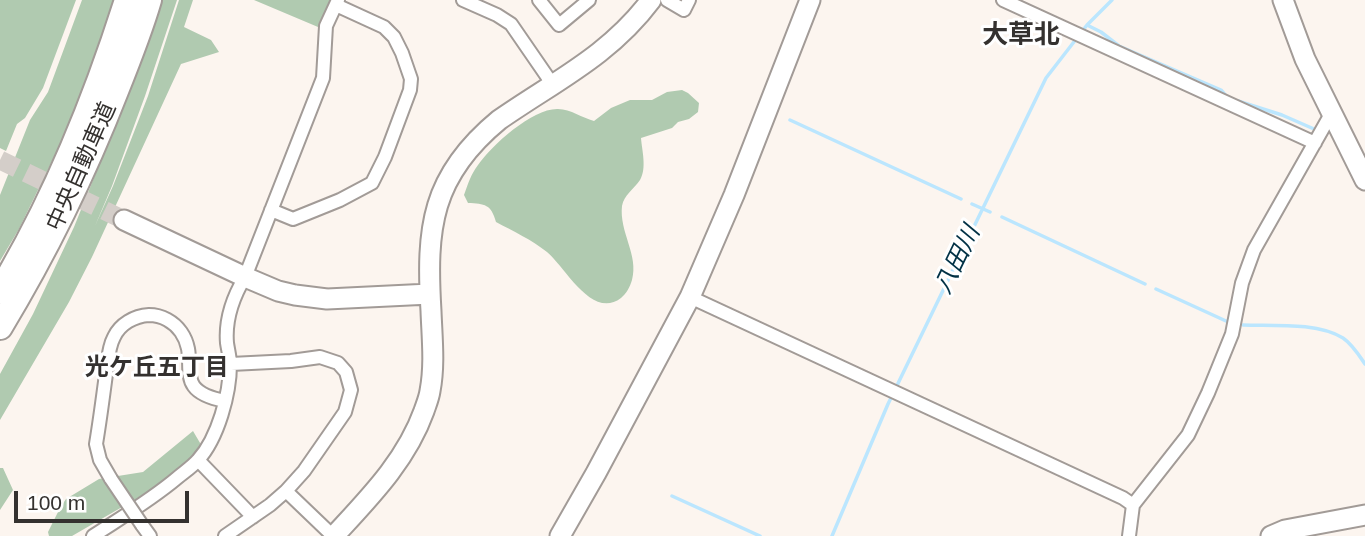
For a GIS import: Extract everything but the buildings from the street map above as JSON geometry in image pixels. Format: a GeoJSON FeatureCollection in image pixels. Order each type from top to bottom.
{"type":"FeatureCollection","features":[{"type":"Feature","properties":{"kind":"highway","name":"中央自動車道"},"geometry":{"type":"LineString","coordinates":[[0,290],[47,203],[76,140],[107,64],[127,0]]}},
{"type":"Feature","properties":{"kind":"highway","name":"中央自動車道"},"geometry":{"type":"LineString","coordinates":[[0,327],[65,209],[95,145],[149,0]]}},
{"type":"Feature","properties":{"kind":"street"},"geometry":{"type":"LineString","coordinates":[[463,0],[511,24],[553,85]]}},
{"type":"Feature","properties":{"kind":"street"},"geometry":{"type":"LineString","coordinates":[[539,0],[559,25],[589,0]]}},
{"type":"Feature","properties":{"kind":"street"},"geometry":{"type":"LineString","coordinates":[[286,491],[334,536],[399,461],[418,426],[430,393],[433,352],[430,241],[440,198],[450,176],[486,130],[591,60],[630,26],[651,0]]}},
{"type":"Feature","properties":{"kind":"street"},"geometry":{"type":"LineString","coordinates":[[667,0],[684,10],[689,0]]}},
{"type":"Feature","properties":{"kind":"street"},"geometry":{"type":"LineString","coordinates":[[560,536],[690,297],[739,183],[810,0]]}},
{"type":"Feature","properties":{"kind":"street"},"geometry":{"type":"LineString","coordinates":[[1003,0],[1315,143]]}},
{"type":"Feature","properties":{"kind":"street"},"geometry":{"type":"LineString","coordinates":[[1283,0],[1305,59],[1364,176]]}},
{"type":"Feature","properties":{"kind":"street"},"geometry":{"type":"LineString","coordinates":[[93,536],[158,494],[198,460],[219,423],[230,363],[227,346],[229,311],[246,277],[271,210],[323,78],[326,26],[337,2],[384,27],[394,37],[411,79],[410,90],[385,157],[372,183],[340,200],[293,219],[271,210]]}},
{"type":"Feature","properties":{"kind":"street"},"geometry":{"type":"LineString","coordinates":[[1129,536],[1133,505],[1188,435],[1232,334],[1242,283],[1254,250],[1331,114]]}},
{"type":"Feature","properties":{"kind":"street"},"geometry":{"type":"LineString","coordinates":[[124,220],[278,291],[327,299],[430,295]]}},
{"type":"Feature","properties":{"kind":"street"},"geometry":{"type":"LineString","coordinates":[[690,297],[1133,505]]}},
{"type":"Feature","properties":{"kind":"street"},"geometry":{"type":"LineString","coordinates":[[146,531],[100,460],[96,444],[110,345],[120,327],[129,320],[150,315],[161,316],[184,336],[193,385],[200,393],[225,401]]}},
{"type":"Feature","properties":{"kind":"street"},"geometry":{"type":"LineString","coordinates":[[225,536],[286,491],[304,471],[345,412],[351,390],[346,372],[338,363],[320,357],[230,363]]}},
{"type":"Feature","properties":{"kind":"street"},"geometry":{"type":"LineString","coordinates":[[198,460],[253,517]]}},
{"type":"Feature","properties":{"kind":"street"},"geometry":{"type":"LineString","coordinates":[[1271,536],[1285,530],[1365,514]]}},
{"type":"Feature","properties":{"kind":"green space"},"geometry":{"type":"Polygon","coordinates":[[[0,0],[76,0],[43,88],[25,118],[17,124],[6,151],[0,148],[0,0]]]}},
{"type":"Feature","properties":{"kind":"green space"},"geometry":{"type":"Polygon","coordinates":[[[82,0],[118,0],[87,89],[19,229],[0,261],[0,195],[30,120],[48,92],[82,0]]]}},
{"type":"Feature","properties":{"kind":"green space"},"geometry":{"type":"Polygon","coordinates":[[[159,0],[177,0],[145,96],[95,226],[113,186],[148,96],[179,0],[193,0],[184,27],[211,40],[219,52],[181,64],[92,257],[0,420],[0,374],[33,314],[74,227],[123,106],[159,0]]]}},
{"type":"Feature","properties":{"kind":"green space"},"geometry":{"type":"Polygon","coordinates":[[[254,0],[330,0],[318,27],[254,0]]]}},
{"type":"Feature","properties":{"kind":"green space"},"geometry":{"type":"Polygon","coordinates":[[[682,90],[699,103],[698,112],[672,128],[641,138],[644,159],[642,175],[622,206],[623,225],[633,271],[630,285],[621,298],[610,303],[590,297],[547,252],[496,222],[486,206],[468,203],[464,195],[478,165],[503,138],[525,121],[548,110],[563,109],[594,121],[611,108],[630,100],[652,100],[667,92],[682,90]]]}},
{"type":"Feature","properties":{"kind":"green space"},"geometry":{"type":"Polygon","coordinates":[[[193,431],[203,448],[183,469],[72,536],[49,536],[48,532],[66,499],[99,479],[143,472],[193,431]]]}},
{"type":"Feature","properties":{"kind":"green space"},"geometry":{"type":"Polygon","coordinates":[[[0,468],[3,468],[13,490],[0,510],[0,468]]]}},
{"type":"Feature","properties":{"kind":"waterway","name":"八田川"},"geometry":{"type":"LineString","coordinates":[[832,536],[888,404],[1046,78],[1087,25],[1112,0]]}},
{"type":"Feature","properties":{"kind":"waterway"},"geometry":{"type":"LineString","coordinates":[[1087,25],[1119,46],[1221,90],[1227,97]]}},
{"type":"Feature","properties":{"kind":"waterway"},"geometry":{"type":"LineString","coordinates":[[1238,101],[1314,129]]}},
{"type":"Feature","properties":{"kind":"waterway"},"geometry":{"type":"LineString","coordinates":[[790,120],[961,199]]}},
{"type":"Feature","properties":{"kind":"waterway","name":"八田川"},"geometry":{"type":"LineString","coordinates":[[972,204],[990,212]]}},
{"type":"Feature","properties":{"kind":"waterway"},"geometry":{"type":"LineString","coordinates":[[1002,217],[1145,284]]}},
{"type":"Feature","properties":{"kind":"waterway"},"geometry":{"type":"LineString","coordinates":[[1156,289],[1226,321]]}},
{"type":"Feature","properties":{"kind":"waterway"},"geometry":{"type":"LineString","coordinates":[[1243,325],[1321,329],[1343,338],[1365,364]]}},
{"type":"Feature","properties":{"kind":"waterway"},"geometry":{"type":"LineString","coordinates":[[672,496],[760,536]]}},
{"type":"Feature","properties":{"kind":"tunnel"},"geometry":{"type":"LineString","coordinates":[[0,160],[124,220]]}},
{"type":"Feature","properties":{"kind":"district","name":"大草北"},"geometry":{"type":"Point","coordinates":[1021,36]}},
{"type":"Feature","properties":{"kind":"district","name":"光ケ丘五丁目"},"geometry":{"type":"Point","coordinates":[157,368]}}]}
